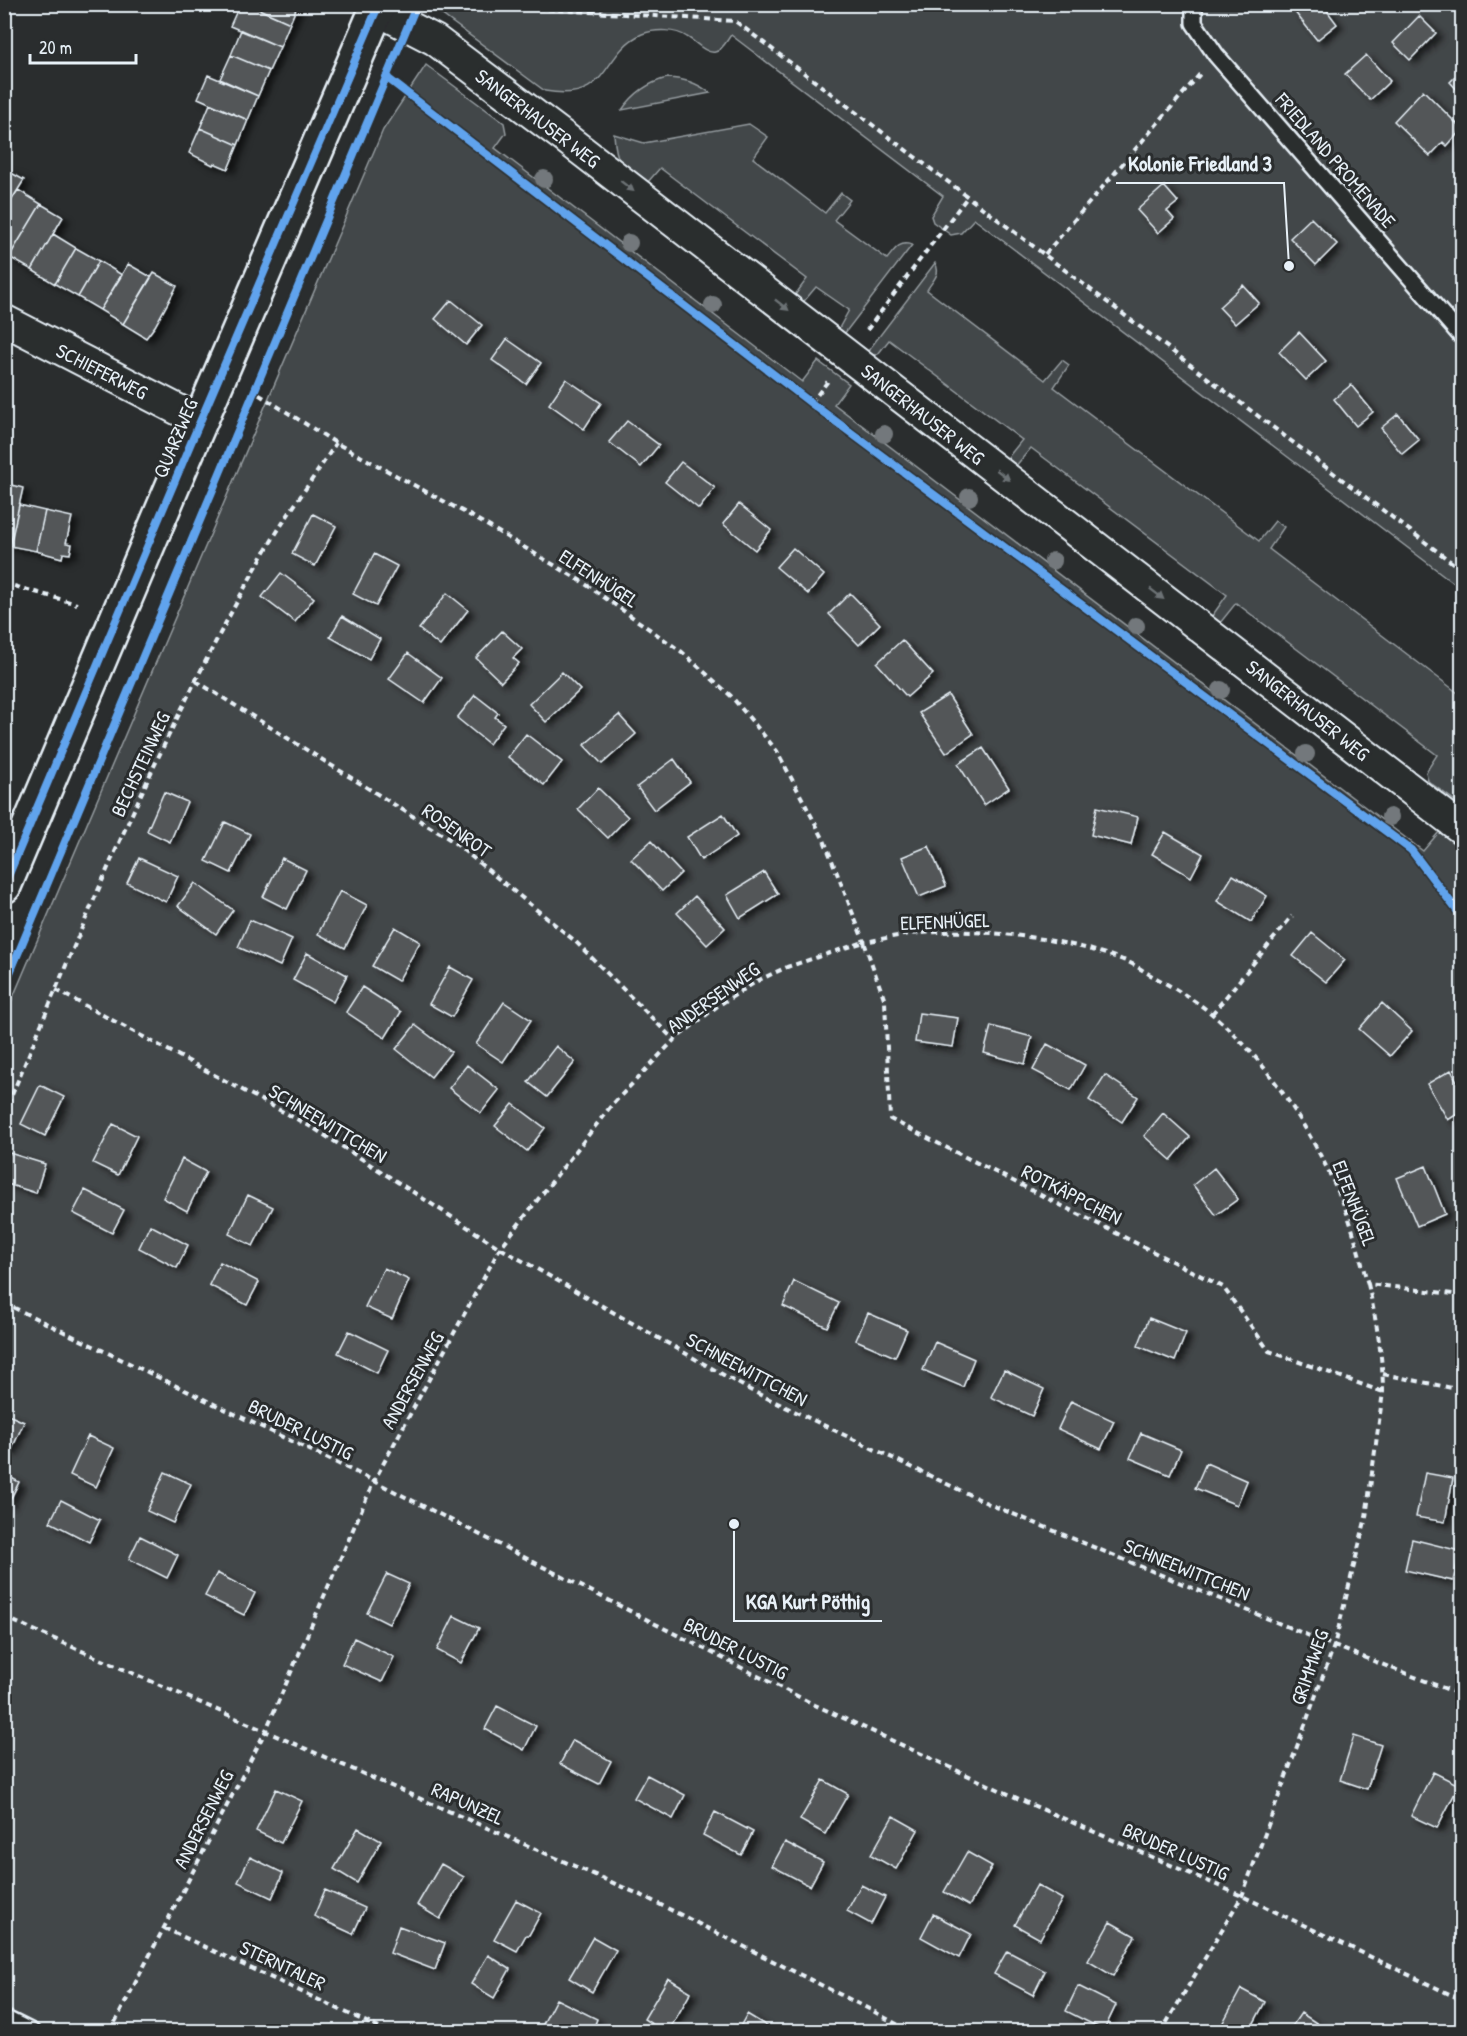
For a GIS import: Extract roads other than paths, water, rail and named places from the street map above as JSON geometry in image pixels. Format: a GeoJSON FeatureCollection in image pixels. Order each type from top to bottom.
{"type":"FeatureCollection","features":[{"type":"Feature","properties":{"kind":"street","name":"SANGERHAUSER WEG"},"geometry":{"type":"LineString","coordinates":[[378,7],[435,40],[564,137],[1462,829]]}},
{"type":"Feature","properties":{"kind":"street","name":"QUARZWEG"},"geometry":{"type":"LineString","coordinates":[[4,886],[221,371],[378,7]]}},
{"type":"Feature","properties":{"kind":"street","name":"SCHIEFERWEG"},"geometry":{"type":"LineString","coordinates":[[4,320],[200,421]]}},
{"type":"Feature","properties":{"kind":"lane","name":"FRIEDLAND PROMENADE"},"geometry":{"type":"LineString","coordinates":[[1194,4],[1194,23],[1216,55],[1462,337]]}},
{"type":"Feature","properties":{"kind":"lane"},"geometry":{"type":"LineString","coordinates":[[4,2018],[33,2031]]}},
{"type":"Feature","properties":{"kind":"place","name":"Kolonie Friedland 3"},"geometry":{"type":"Point","coordinates":[1289,266]}},
{"type":"Feature","properties":{"kind":"place","name":"KGA Kurt Pöthig"},"geometry":{"type":"Point","coordinates":[734,1524]}}]}
